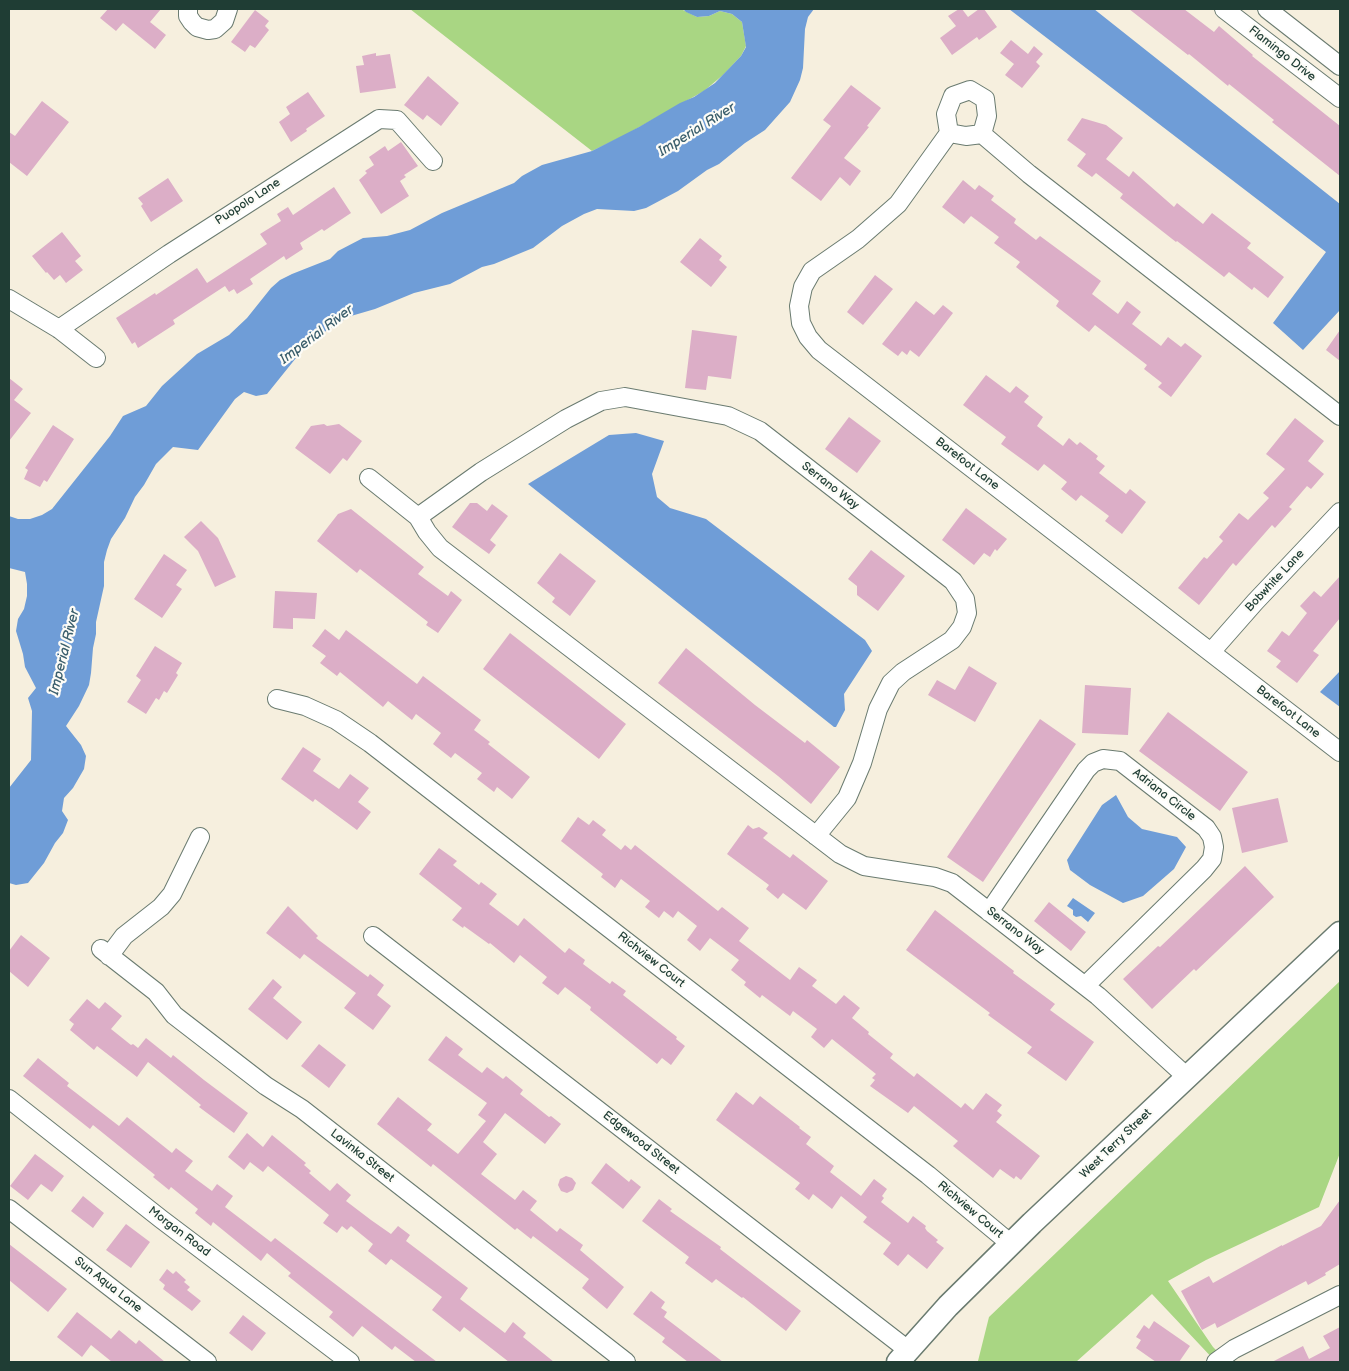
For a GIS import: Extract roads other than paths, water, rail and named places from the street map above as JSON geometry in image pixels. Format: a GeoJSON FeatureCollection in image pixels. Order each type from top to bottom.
{"type":"FeatureCollection","features":[{"type":"Feature","properties":{"kind":"street"},"geometry":{"type":"LineString","coordinates":[[188,9],[188,16],[192,22],[197,27],[208,30],[215,29],[224,22],[228,9]]}},
{"type":"Feature","properties":{"kind":"street","name":"Flamingo Drive"},"geometry":{"type":"LineString","coordinates":[[1224,9],[1337,90]]}},
{"type":"Feature","properties":{"kind":"street"},"geometry":{"type":"LineString","coordinates":[[1266,9],[1340,66]]}},
{"type":"Feature","properties":{"kind":"street"},"geometry":{"type":"LineString","coordinates":[[982,134],[987,116],[985,99],[970,90],[953,96],[946,114],[949,133],[966,136],[982,134],[1029,174],[1340,416]]}},
{"type":"Feature","properties":{"kind":"street","name":"Puopolo Lane"},"geometry":{"type":"LineString","coordinates":[[59,329],[169,254],[379,119],[397,120],[433,161]]}},
{"type":"Feature","properties":{"kind":"street","name":"Barefoot Lane"},"geometry":{"type":"LineString","coordinates":[[949,133],[898,204],[858,239],[812,271],[803,287],[799,306],[801,323],[808,338],[819,350],[1340,752]]}},
{"type":"Feature","properties":{"kind":"street"},"geometry":{"type":"LineString","coordinates":[[9,299],[59,329],[96,358]]}},
{"type":"Feature","properties":{"kind":"street","name":"Serrano Way"},"geometry":{"type":"LineString","coordinates":[[418,517],[481,472],[566,419],[601,401],[625,397],[728,416],[760,432],[954,581],[965,598],[967,613],[962,627],[952,640],[903,672],[891,683],[878,709],[862,764],[847,798],[816,836]]}},
{"type":"Feature","properties":{"kind":"street","name":"Serrano Way"},"geometry":{"type":"LineString","coordinates":[[369,478],[418,517],[440,548],[840,854],[864,866],[936,877],[952,883],[1085,986],[1187,1077]]}},
{"type":"Feature","properties":{"kind":"street","name":"Bobwhite Lane"},"geometry":{"type":"LineString","coordinates":[[1211,652],[1255,602],[1340,512]]}},
{"type":"Feature","properties":{"kind":"street","name":"Richview Court"},"geometry":{"type":"LineString","coordinates":[[277,699],[305,706],[328,716],[370,743],[928,1175],[1011,1244]]}},
{"type":"Feature","properties":{"kind":"street","name":"Adriana Circle"},"geometry":{"type":"LineString","coordinates":[[990,912],[1086,770],[1093,763],[1103,758],[1120,761],[1206,828],[1212,837],[1214,847],[1212,859],[1204,869],[1085,986]]}},
{"type":"Feature","properties":{"kind":"street","name":"Lavinka Street"},"geometry":{"type":"LineString","coordinates":[[200,837],[172,894],[161,907],[105,953],[156,992],[174,1015],[266,1086],[302,1109],[626,1362]]}},
{"type":"Feature","properties":{"kind":"street","name":"West Terry Street"},"geometry":{"type":"LineString","coordinates":[[903,1356],[948,1306],[1011,1244],[1340,933]]}},
{"type":"Feature","properties":{"kind":"street","name":"Edgewood Street"},"geometry":{"type":"LineString","coordinates":[[373,936],[903,1356]]}},
{"type":"Feature","properties":{"kind":"street","name":"Morgan Road"},"geometry":{"type":"LineString","coordinates":[[9,1100],[161,1219],[350,1362]]}},
{"type":"Feature","properties":{"kind":"street","name":"Sun Aqua Lane"},"geometry":{"type":"LineString","coordinates":[[9,1209],[207,1362]]}},
{"type":"Feature","properties":{"kind":"street"},"geometry":{"type":"LineString","coordinates":[[1216,1362],[1234,1349],[1340,1294]]}},
{"type":"Feature","properties":{"kind":"water","name":"Imperial River"},"geometry":{"type":"Polygon","coordinates":[[[683,9],[814,9],[808,17],[805,29],[803,68],[800,80],[790,102],[765,130],[719,164],[707,170],[678,191],[646,208],[634,211],[597,209],[562,226],[533,248],[482,267],[450,284],[414,293],[375,309],[351,316],[338,323],[317,337],[300,353],[267,394],[256,396],[244,392],[235,399],[198,450],[173,447],[156,464],[111,539],[104,562],[104,586],[96,622],[89,685],[79,706],[66,726],[81,745],[86,756],[84,769],[73,788],[64,798],[62,811],[68,820],[63,833],[44,863],[28,883],[16,885],[9,883],[9,788],[31,760],[32,711],[28,698],[36,688],[25,667],[16,631],[18,619],[24,609],[27,584],[25,572],[9,568],[9,516],[18,519],[30,519],[52,509],[110,436],[123,416],[146,406],[162,386],[197,354],[229,335],[247,318],[271,288],[280,280],[330,259],[338,251],[363,238],[387,236],[410,230],[442,213],[514,183],[522,176],[542,165],[592,151],[694,97],[715,83],[741,56],[746,47],[742,22],[732,14],[720,11],[709,16],[697,17],[683,9]]]}},
{"type":"Feature","properties":{"kind":"water"},"geometry":{"type":"Polygon","coordinates":[[[1009,9],[1094,9],[1340,204],[1340,310],[1303,350],[1273,323],[1326,252],[1009,9]]]}},
{"type":"Feature","properties":{"kind":"water"},"geometry":{"type":"Polygon","coordinates":[[[636,433],[664,441],[652,474],[657,497],[670,508],[706,519],[865,640],[872,651],[844,694],[845,710],[836,727],[528,484],[609,435],[636,433]]]}},
{"type":"Feature","properties":{"kind":"water"},"geometry":{"type":"Polygon","coordinates":[[[1340,671],[1340,707],[1320,692],[1340,671]]]}},
{"type":"Feature","properties":{"kind":"water"},"geometry":{"type":"Polygon","coordinates":[[[1116,795],[1128,817],[1142,829],[1177,837],[1186,847],[1174,869],[1143,896],[1123,903],[1090,885],[1070,870],[1067,860],[1102,805],[1116,795]]]}},
{"type":"Feature","properties":{"kind":"water"},"geometry":{"type":"Polygon","coordinates":[[[1073,898],[1095,913],[1088,922],[1081,916],[1076,917],[1073,915],[1073,910],[1067,906],[1073,898]]]}}]}
